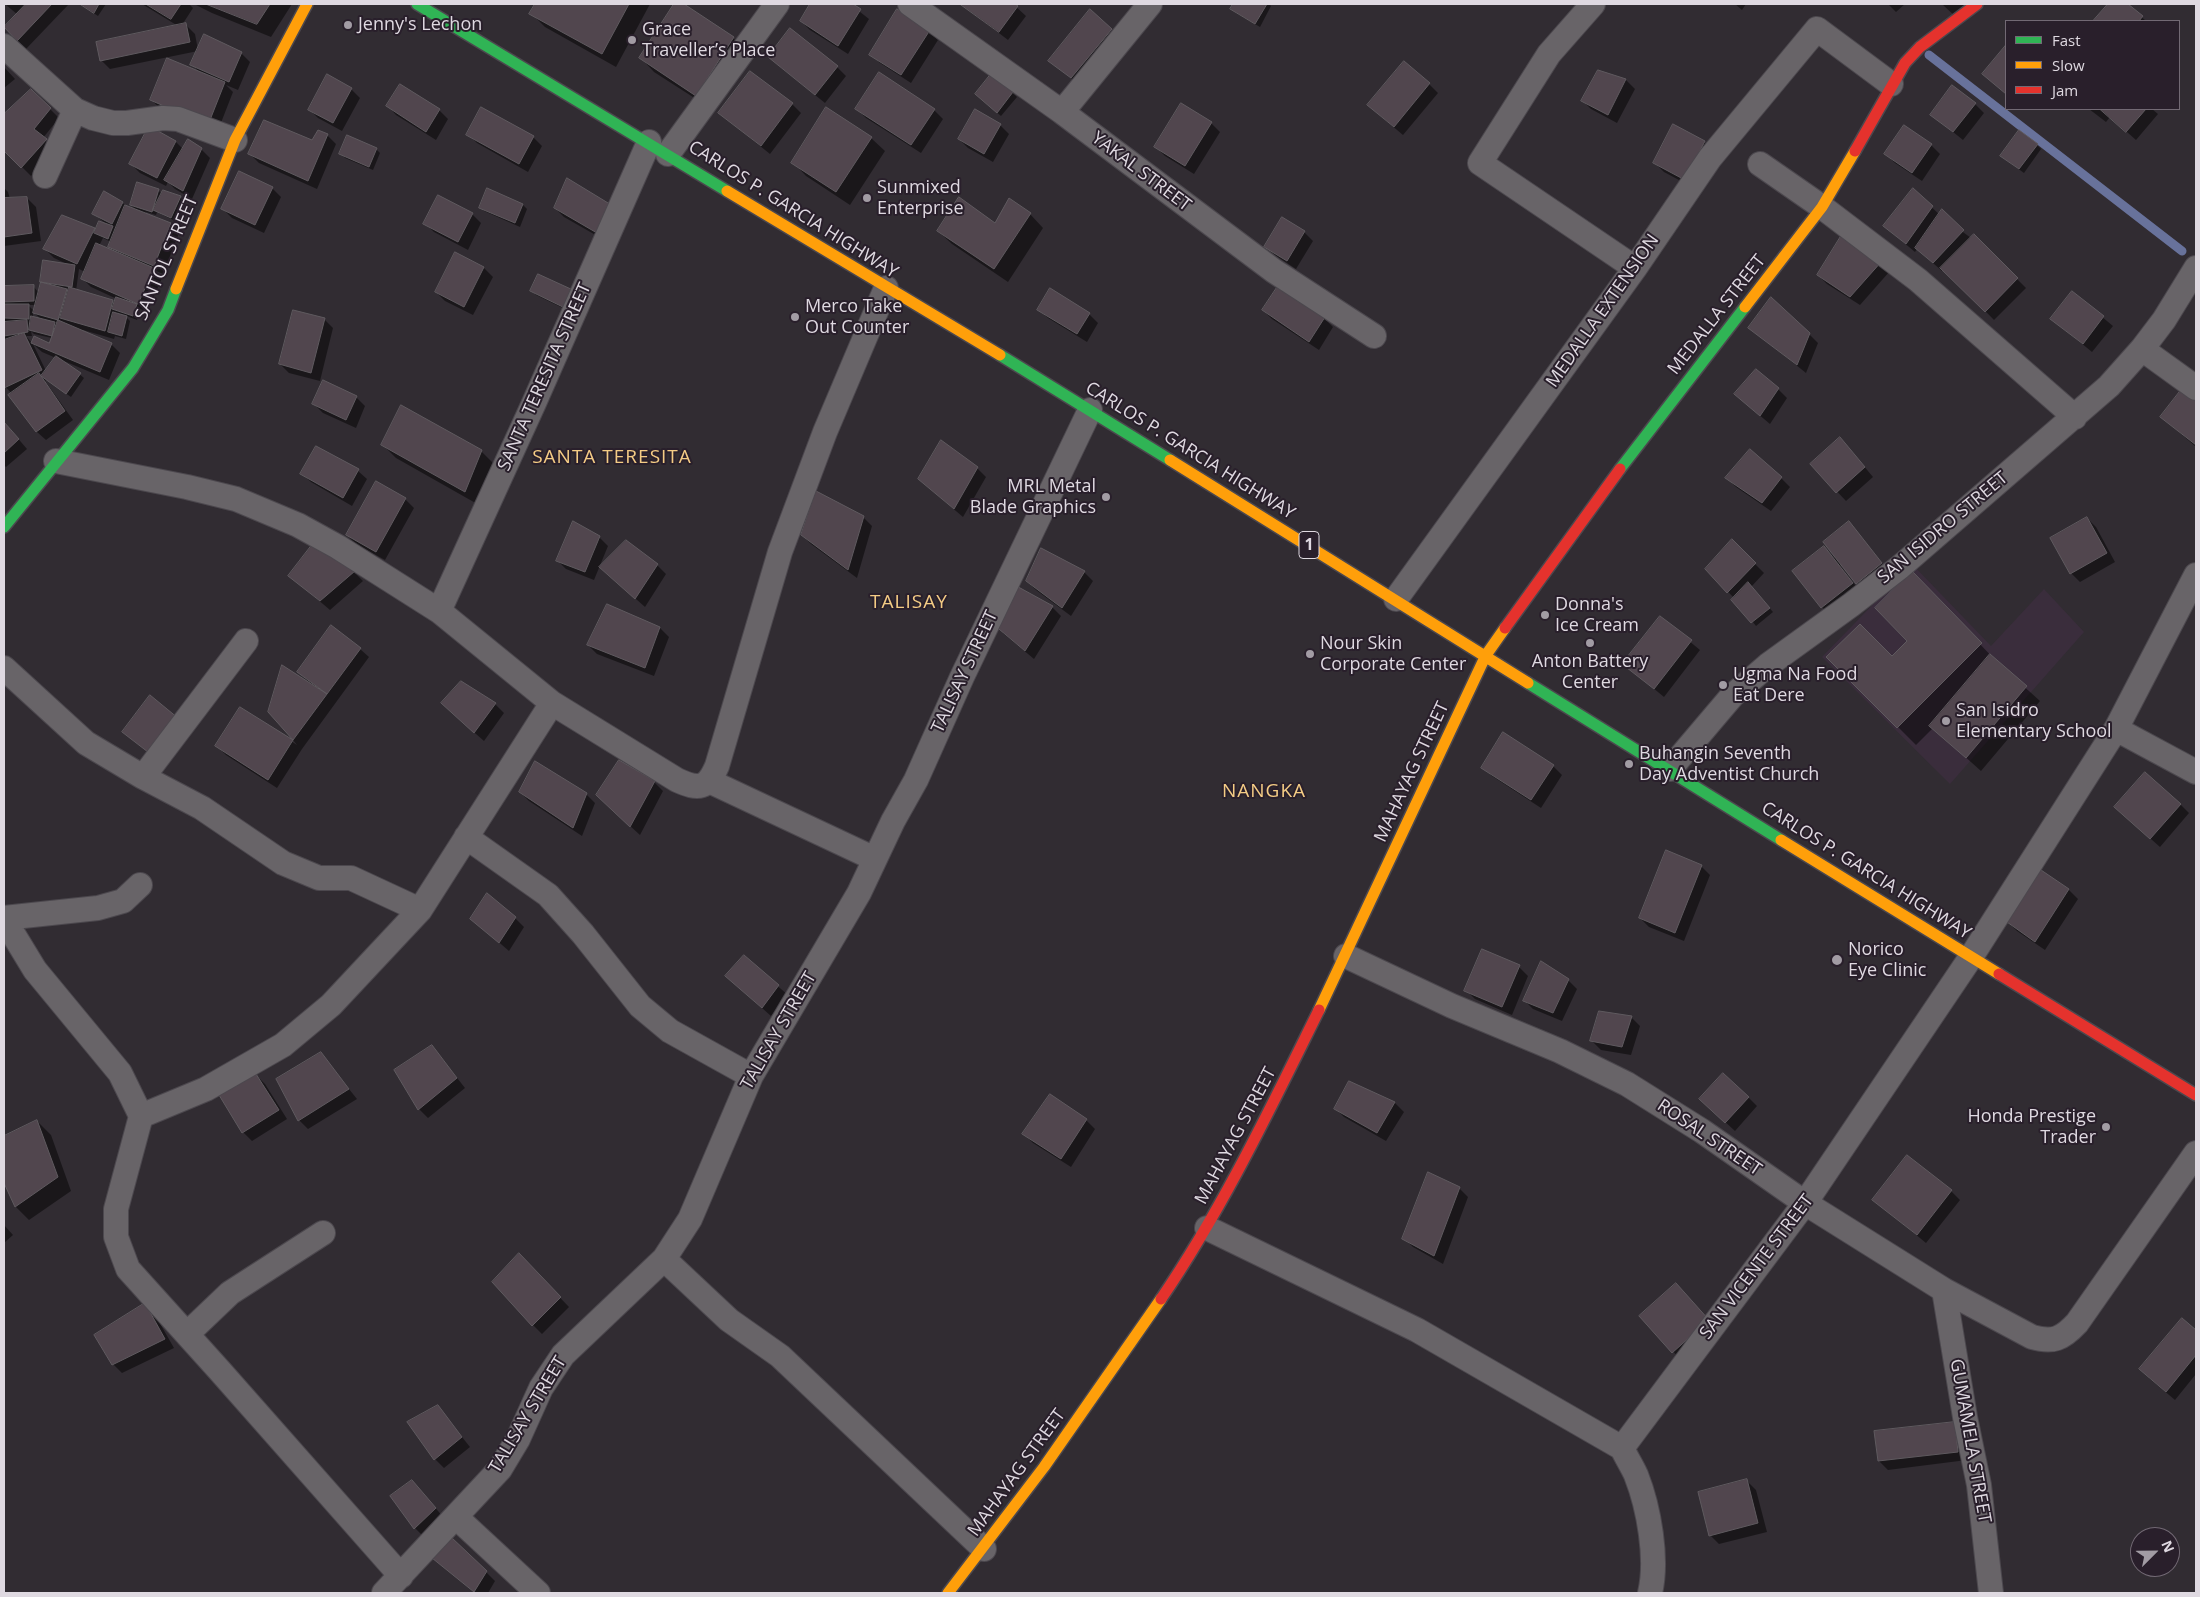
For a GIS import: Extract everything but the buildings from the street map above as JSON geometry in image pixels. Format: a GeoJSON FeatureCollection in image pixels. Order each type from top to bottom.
{"type":"FeatureCollection","features":[{"type":"Feature","properties":{"kind":"main road","name":"SANTOL STREET"},"geometry":{"type":"LineString","coordinates":[[4,528],[56,461],[133,368],[168,310],[235,140],[307,4]]}},
{"type":"Feature","properties":{"kind":"main road","name":"CARLOS P. GARCIA HIGHWAY"},"geometry":{"type":"LineString","coordinates":[[417,4],[649,142],[886,288],[1090,410],[1971,957],[2196,1094]]}},
{"type":"Feature","properties":{"kind":"main road","name":"MEDALLA STREET"},"geometry":{"type":"LineString","coordinates":[[1486,655],[1596,500],[1822,207],[1856,152],[1891,84],[1905,63],[1920,47],[1977,4]]}},
{"type":"Feature","properties":{"kind":"main road","name":"MAHAYAG STREET"},"geometry":{"type":"LineString","coordinates":[[948,1593],[984,1549],[1100,1390],[1208,1228],[1277,1097],[1346,956],[1486,655]]}},
{"type":"Feature","properties":{"kind":"street"},"geometry":{"type":"LineString","coordinates":[[668,154],[778,4]]}},
{"type":"Feature","properties":{"kind":"street","name":"YAKAL STREET"},"geometry":{"type":"LineString","coordinates":[[910,4],[1062,112],[1274,271],[1374,336]]}},
{"type":"Feature","properties":{"kind":"street"},"geometry":{"type":"LineString","coordinates":[[1062,112],[1150,4]]}},
{"type":"Feature","properties":{"kind":"street"},"geometry":{"type":"LineString","coordinates":[[1593,4],[1549,54],[1480,163],[1635,268]]}},
{"type":"Feature","properties":{"kind":"street","name":"MEDALLA EXTENSION"},"geometry":{"type":"LineString","coordinates":[[1396,599],[1635,268],[1710,158],[1753,103],[1817,29],[1891,84]]}},
{"type":"Feature","properties":{"kind":"street"},"geometry":{"type":"LineString","coordinates":[[4,46],[75,110],[113,123],[163,118],[178,119],[235,140]]}},
{"type":"Feature","properties":{"kind":"street"},"geometry":{"type":"LineString","coordinates":[[45,176],[75,110]]}},
{"type":"Feature","properties":{"kind":"street","name":"SANTA TERESITA STREET"},"geometry":{"type":"LineString","coordinates":[[439,611],[534,403],[649,142]]}},
{"type":"Feature","properties":{"kind":"street"},"geometry":{"type":"LineString","coordinates":[[1760,164],[1822,207],[1918,280],[2075,417]]}},
{"type":"Feature","properties":{"kind":"street","name":"SAN ISIDRO STREET"},"geometry":{"type":"LineString","coordinates":[[1670,769],[1732,696],[1761,671],[1900,567],[2109,386],[2142,349],[2164,320],[2196,268]]}},
{"type":"Feature","properties":{"kind":"street"},"geometry":{"type":"LineString","coordinates":[[56,461],[187,487],[236,500],[265,510],[298,525],[338,547],[439,611],[552,703],[677,780],[696,787],[709,781],[717,766],[780,552],[825,432],[886,288]]}},
{"type":"Feature","properties":{"kind":"street"},"geometry":{"type":"LineString","coordinates":[[2142,349],[2196,388]]}},
{"type":"Feature","properties":{"kind":"street","name":"TALISAY STREET"},"geometry":{"type":"LineString","coordinates":[[384,1593],[500,1469],[518,1439],[541,1388],[564,1355],[664,1259],[690,1219],[751,1076],[859,893],[916,780],[962,677],[1090,410]]}},
{"type":"Feature","properties":{"kind":"street","name":"SAN VICENTE STREET"},"geometry":{"type":"LineString","coordinates":[[1622,1448],[1805,1203],[1971,957],[2116,730],[2196,575]]}},
{"type":"Feature","properties":{"kind":"street"},"geometry":{"type":"LineString","coordinates":[[143,777],[246,641]]}},
{"type":"Feature","properties":{"kind":"street"},"geometry":{"type":"LineString","coordinates":[[4,668],[86,743],[143,777],[202,808],[283,864],[320,878],[351,878],[420,910]]}},
{"type":"Feature","properties":{"kind":"street"},"geometry":{"type":"LineString","coordinates":[[142,1116],[206,1089],[282,1045],[331,1006],[420,910],[552,703]]}},
{"type":"Feature","properties":{"kind":"street"},"geometry":{"type":"LineString","coordinates":[[2116,730],[2196,772]]}},
{"type":"Feature","properties":{"kind":"street"},"geometry":{"type":"LineString","coordinates":[[709,781],[875,860]]}},
{"type":"Feature","properties":{"kind":"street"},"geometry":{"type":"LineString","coordinates":[[466,837],[548,895],[583,934],[640,1006],[670,1031],[751,1076]]}},
{"type":"Feature","properties":{"kind":"street"},"geometry":{"type":"LineString","coordinates":[[140,885],[123,901],[98,908],[4,919],[35,970],[120,1073],[142,1116],[116,1209],[116,1237],[128,1269],[401,1576]]}},
{"type":"Feature","properties":{"kind":"street","name":"ROSAL STREET"},"geometry":{"type":"LineString","coordinates":[[1346,956],[1452,1006],[1560,1051],[1627,1084],[1702,1131],[1805,1203],[1944,1290],[2032,1337],[2047,1341],[2058,1338],[2078,1323],[2196,1153]]}},
{"type":"Feature","properties":{"kind":"street"},"geometry":{"type":"LineString","coordinates":[[1208,1228],[1417,1330],[1622,1448],[1636,1475],[1648,1520],[1653,1555],[1650,1593]]}},
{"type":"Feature","properties":{"kind":"street"},"geometry":{"type":"LineString","coordinates":[[187,1334],[230,1293],[322,1233]]}},
{"type":"Feature","properties":{"kind":"street"},"geometry":{"type":"LineString","coordinates":[[664,1259],[729,1320],[780,1356],[984,1549]]}},
{"type":"Feature","properties":{"kind":"street","name":"GUMAMELA STREET"},"geometry":{"type":"LineString","coordinates":[[1944,1290],[1965,1417],[1979,1485],[1991,1593]]}},
{"type":"Feature","properties":{"kind":"street"},"geometry":{"type":"LineString","coordinates":[[456,1517],[538,1593]]}},
{"type":"Feature","properties":{"kind":"shaded area","name":"San Isidro Elementary School"},"geometry":{"type":"Polygon","coordinates":[[[1912,564],[1991,646],[2044,589],[2084,632],[1950,784],[1822,657],[1912,564]]]}},
{"type":"Feature","properties":{"kind":"waterway"},"geometry":{"type":"LineString","coordinates":[[1929,55],[2182,251]]}},
{"type":"Feature","properties":{"kind":"traffic: fast"},"geometry":{"type":"LineString","coordinates":[[417,4],[727,191]]}},
{"type":"Feature","properties":{"kind":"traffic: fast"},"geometry":{"type":"LineString","coordinates":[[4,527],[133,368],[168,310],[176,289]]}},
{"type":"Feature","properties":{"kind":"traffic: fast"},"geometry":{"type":"LineString","coordinates":[[1620,469],[1745,307]]}},
{"type":"Feature","properties":{"kind":"traffic: fast"},"geometry":{"type":"LineString","coordinates":[[1000,355],[1170,460]]}},
{"type":"Feature","properties":{"kind":"traffic: fast"},"geometry":{"type":"LineString","coordinates":[[1528,683],[1781,840]]}},
{"type":"Feature","properties":{"kind":"traffic: slow"},"geometry":{"type":"LineString","coordinates":[[176,289],[235,140],[307,4]]}},
{"type":"Feature","properties":{"kind":"traffic: slow"},"geometry":{"type":"LineString","coordinates":[[1745,307],[1822,207],[1855,151]]}},
{"type":"Feature","properties":{"kind":"traffic: slow"},"geometry":{"type":"LineString","coordinates":[[727,191],[1000,355]]}},
{"type":"Feature","properties":{"kind":"traffic: slow"},"geometry":{"type":"LineString","coordinates":[[1170,460],[1528,683]]}},
{"type":"Feature","properties":{"kind":"traffic: slow"},"geometry":{"type":"LineString","coordinates":[[1319,1010],[1486,655],[1505,628]]}},
{"type":"Feature","properties":{"kind":"traffic: slow"},"geometry":{"type":"LineString","coordinates":[[1781,840],[1999,974]]}},
{"type":"Feature","properties":{"kind":"traffic: slow"},"geometry":{"type":"LineString","coordinates":[[948,1593],[1044,1467],[1161,1299]]}},
{"type":"Feature","properties":{"kind":"traffic: jam"},"geometry":{"type":"LineString","coordinates":[[1855,151],[1905,63],[1920,47],[1977,4]]}},
{"type":"Feature","properties":{"kind":"traffic: jam"},"geometry":{"type":"LineString","coordinates":[[1505,628],[1620,469]]}},
{"type":"Feature","properties":{"kind":"traffic: jam"},"geometry":{"type":"LineString","coordinates":[[1999,974],[2196,1095]]}},
{"type":"Feature","properties":{"kind":"traffic: jam"},"geometry":{"type":"LineString","coordinates":[[1161,1299],[1184,1265],[1225,1194],[1264,1121],[1319,1010]]}},
{"type":"Feature","properties":{"kind":"place","name":"Jenny's Lechon"},"geometry":{"type":"Point","coordinates":[348,25]}},
{"type":"Feature","properties":{"kind":"place","name":"Grace Traveller’s Place"},"geometry":{"type":"Point","coordinates":[632,40]}},
{"type":"Feature","properties":{"kind":"place","name":"Sunmixed Enterprise"},"geometry":{"type":"Point","coordinates":[867,198]}},
{"type":"Feature","properties":{"kind":"place","name":"Merco Take Out Counter"},"geometry":{"type":"Point","coordinates":[795,317]}},
{"type":"Feature","properties":{"kind":"place","name":"MRL Metal Blade Graphics"},"geometry":{"type":"Point","coordinates":[1106,497]}},
{"type":"Feature","properties":{"kind":"place","name":"Donna's Ice Cream"},"geometry":{"type":"Point","coordinates":[1545,615]}},
{"type":"Feature","properties":{"kind":"place","name":"Anton Battery Center"},"geometry":{"type":"Point","coordinates":[1590,643]}},
{"type":"Feature","properties":{"kind":"place","name":"Nour Skin Corporate Center"},"geometry":{"type":"Point","coordinates":[1310,654]}},
{"type":"Feature","properties":{"kind":"place","name":"Ugma Na Food Eat Dere"},"geometry":{"type":"Point","coordinates":[1723,685]}},
{"type":"Feature","properties":{"kind":"place","name":"San Isidro Elementary School"},"geometry":{"type":"Point","coordinates":[1946,721]}},
{"type":"Feature","properties":{"kind":"place","name":"Buhangin Seventh Day Adventist Church"},"geometry":{"type":"Point","coordinates":[1629,764]}},
{"type":"Feature","properties":{"kind":"place","name":"Norico Eye Clinic"},"geometry":{"type":"Point","coordinates":[1837,960]}},
{"type":"Feature","properties":{"kind":"place","name":"Honda Prestige Trader"},"geometry":{"type":"Point","coordinates":[2106,1127]}},
{"type":"Feature","properties":{"kind":"district","name":"SANTA TERESITA"},"geometry":{"type":"Point","coordinates":[612,458]}},
{"type":"Feature","properties":{"kind":"district","name":"TALISAY"},"geometry":{"type":"Point","coordinates":[909,603]}},
{"type":"Feature","properties":{"kind":"district","name":"NANGKA"},"geometry":{"type":"Point","coordinates":[1264,792]}}]}
